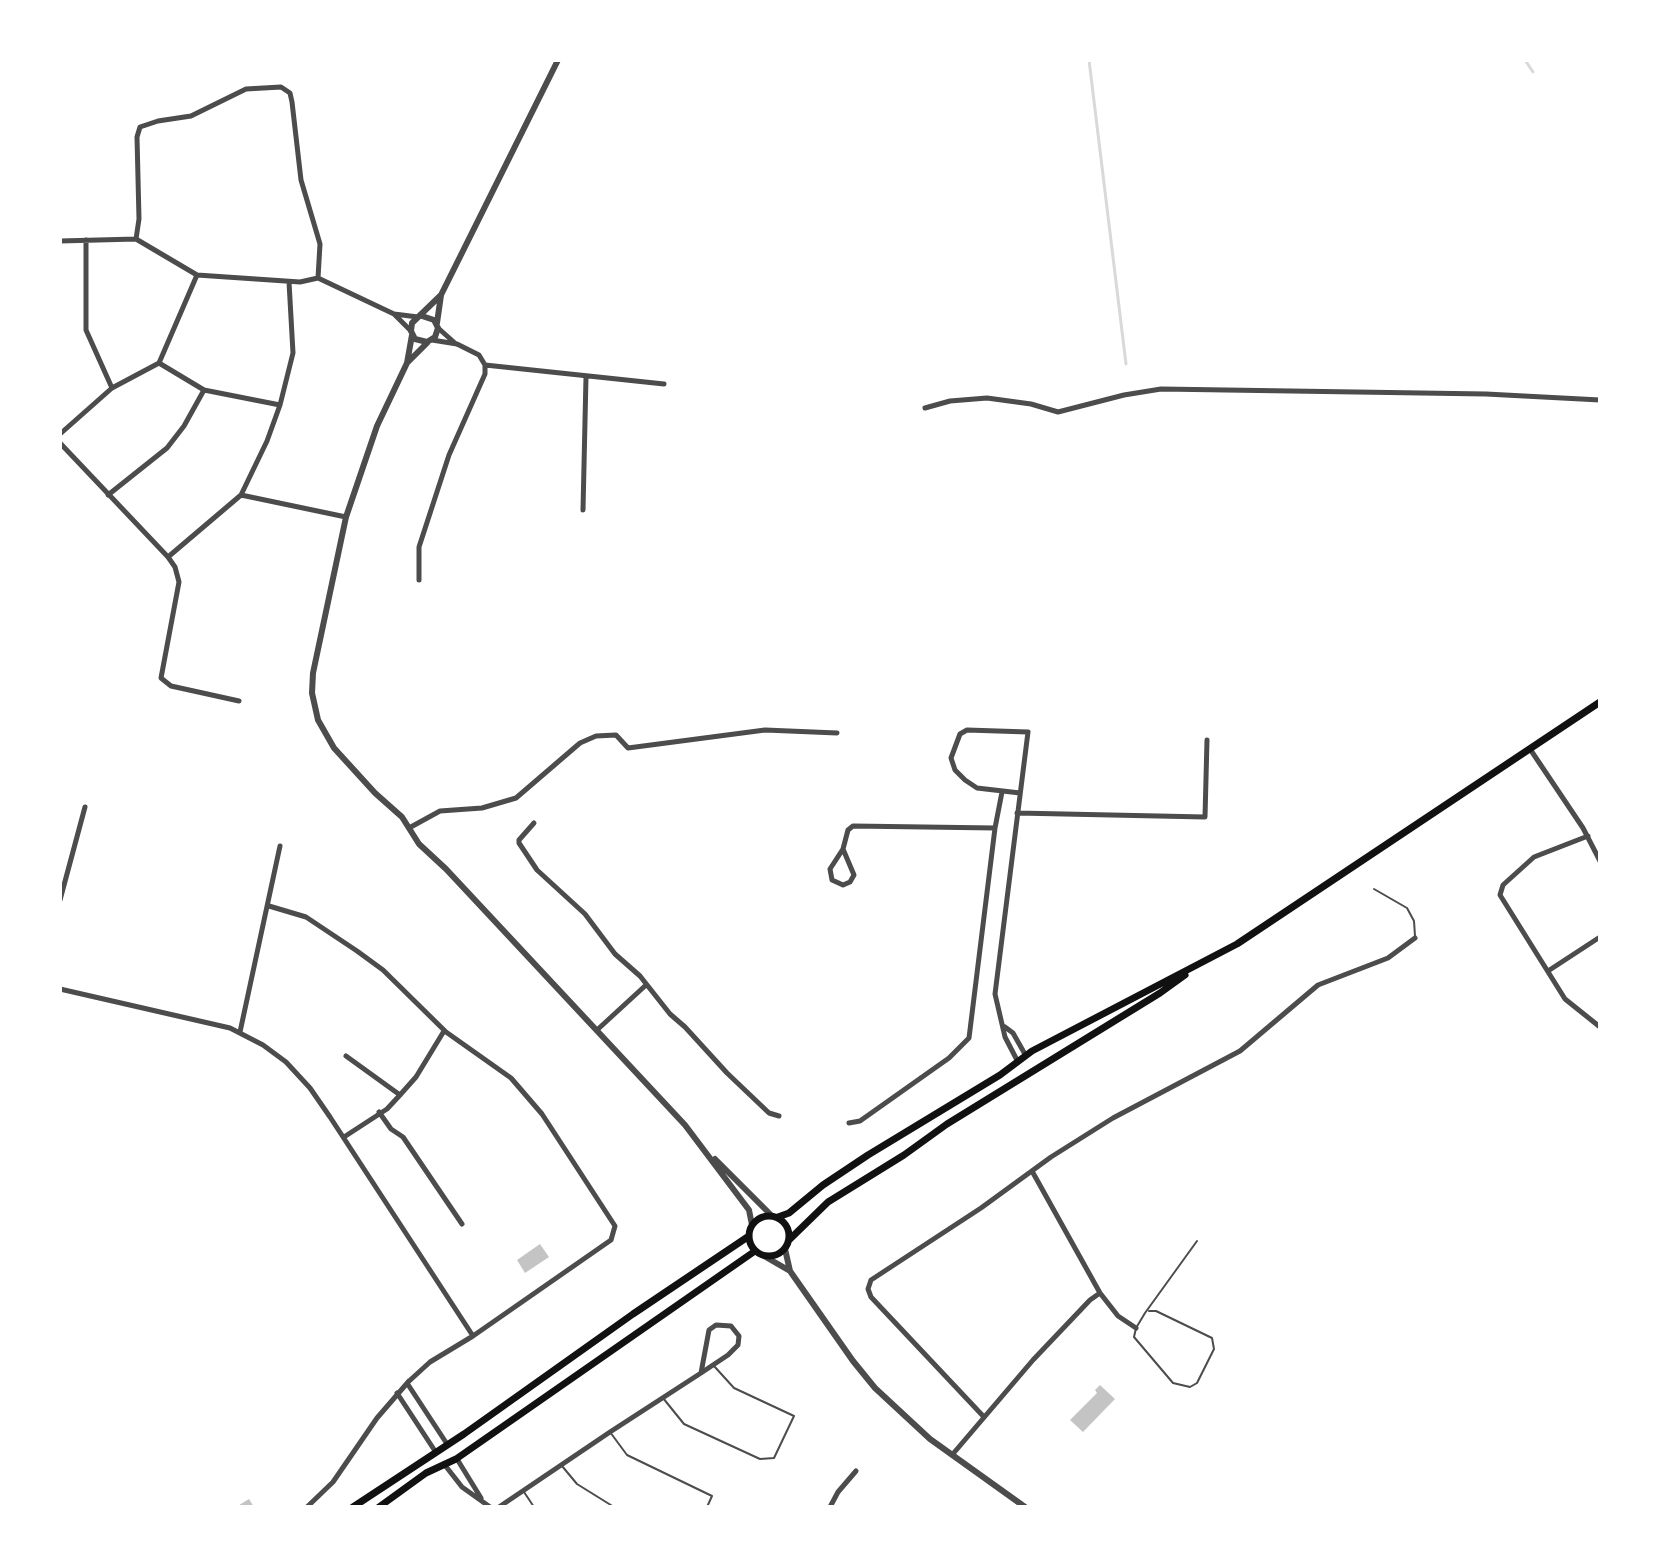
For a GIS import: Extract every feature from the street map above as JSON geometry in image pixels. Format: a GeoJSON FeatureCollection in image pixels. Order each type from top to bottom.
{"type":"FeatureCollection","features":[{"type":"Feature","properties":{"kind":"main road"},"geometry":{"type":"LineString","coordinates":[[1197,966],[1160,993],[828,1202],[776,1255],[764,1256],[755,1251],[749,1236],[758,1218],[789,1213],[823,1185],[868,1155],[977,1090],[1026,1056],[1247,937],[1600,702]]}},
{"type":"Feature","properties":{"kind":"main road"},"geometry":{"type":"LineString","coordinates":[[1026,1056],[1035,1071]]}},
{"type":"Feature","properties":{"kind":"main road"},"geometry":{"type":"LineString","coordinates":[[1018,1062],[1026,1076]]}},
{"type":"Feature","properties":{"kind":"main road"},"geometry":{"type":"LineString","coordinates":[[775,1216],[786,1224],[789,1240]]}},
{"type":"Feature","properties":{"kind":"main road"},"geometry":{"type":"LineString","coordinates":[[353,1507],[749,1236]]}},
{"type":"Feature","properties":{"kind":"main road"},"geometry":{"type":"LineString","coordinates":[[379,1507],[426,1473],[456,1459],[755,1251]]}},
{"type":"Feature","properties":{"kind":"main road"},"geometry":{"type":"LineString","coordinates":[[447,1444],[456,1459]]}},
{"type":"Feature","properties":{"kind":"main road"},"geometry":{"type":"LineString","coordinates":[[435,1451],[444,1464]]}},
{"type":"Feature","properties":{"kind":"street"},"geometry":{"type":"LineString","coordinates":[[558,60],[441,295],[412,323],[407,363],[369,447],[346,517],[313,673],[315,712],[334,748],[402,817],[419,844],[698,1141],[732,1182],[749,1210],[752,1225]]}},
{"type":"Feature","properties":{"kind":"street"},"geometry":{"type":"LineString","coordinates":[[136,239],[139,219],[137,137],[140,127],[147,123],[191,116],[246,89],[281,87],[290,93],[301,180],[320,244],[318,278]]}},
{"type":"Feature","properties":{"kind":"street"},"geometry":{"type":"LineString","coordinates":[[60,241],[136,239],[197,275],[289,282],[318,278],[394,314],[430,317],[457,344],[479,355],[485,365],[485,374],[449,455],[419,547],[419,580]]}},
{"type":"Feature","properties":{"kind":"street"},"geometry":{"type":"LineString","coordinates":[[86,240],[86,330],[112,388]]}},
{"type":"Feature","properties":{"kind":"street"},"geometry":{"type":"LineString","coordinates":[[60,434],[112,388],[159,363],[197,275]]}},
{"type":"Feature","properties":{"kind":"street"},"geometry":{"type":"LineString","coordinates":[[168,557],[241,495],[267,441],[293,353],[289,282]]}},
{"type":"Feature","properties":{"kind":"street"},"geometry":{"type":"LineString","coordinates":[[407,363],[430,341],[437,326],[441,295]]}},
{"type":"Feature","properties":{"kind":"street"},"geometry":{"type":"LineString","coordinates":[[394,314],[418,341],[457,344]]}},
{"type":"Feature","properties":{"kind":"street"},"geometry":{"type":"LineString","coordinates":[[159,363],[204,390],[280,405]]}},
{"type":"Feature","properties":{"kind":"street"},"geometry":{"type":"LineString","coordinates":[[485,365],[664,384]]}},
{"type":"Feature","properties":{"kind":"street"},"geometry":{"type":"LineString","coordinates":[[583,510],[586,377]]}},
{"type":"Feature","properties":{"kind":"street"},"geometry":{"type":"LineString","coordinates":[[925,408],[950,401],[987,398],[1031,404],[1058,412],[1124,395],[1177,389],[1486,394],[1600,400]]}},
{"type":"Feature","properties":{"kind":"street"},"geometry":{"type":"LineString","coordinates":[[108,495],[167,448],[184,426],[204,390]]}},
{"type":"Feature","properties":{"kind":"street"},"geometry":{"type":"LineString","coordinates":[[60,443],[175,567],[179,582],[161,678],[171,686],[239,701]]}},
{"type":"Feature","properties":{"kind":"street"},"geometry":{"type":"LineString","coordinates":[[241,495],[346,517]]}},
{"type":"Feature","properties":{"kind":"street"},"geometry":{"type":"LineString","coordinates":[[409,828],[440,811],[482,808],[516,798],[580,743],[596,736],[616,735],[628,748],[765,730],[837,733]]}},
{"type":"Feature","properties":{"kind":"street"},"geometry":{"type":"LineString","coordinates":[[1018,1062],[1005,1037],[995,994],[1028,732],[967,730],[960,734],[951,758],[955,770],[977,788],[1020,793]]}},
{"type":"Feature","properties":{"kind":"street"},"geometry":{"type":"LineString","coordinates":[[1017,813],[1205,817],[1207,740]]}},
{"type":"Feature","properties":{"kind":"street"},"geometry":{"type":"LineString","coordinates":[[1530,749],[1588,836],[1600,861]]}},
{"type":"Feature","properties":{"kind":"street"},"geometry":{"type":"LineString","coordinates":[[849,1123],[860,1121],[949,1058],[969,1038],[1002,792]]}},
{"type":"Feature","properties":{"kind":"street"},"geometry":{"type":"LineString","coordinates":[[60,900],[85,807]]}},
{"type":"Feature","properties":{"kind":"street"},"geometry":{"type":"LineString","coordinates":[[534,823],[519,840],[527,856],[553,886],[585,914],[615,954],[640,976],[670,1014],[727,1073],[769,1113],[779,1116]]}},
{"type":"Feature","properties":{"kind":"street"},"geometry":{"type":"LineString","coordinates":[[843,849],[854,875],[850,882],[839,885],[829,873],[843,849],[844,837],[853,826],[995,828]]}},
{"type":"Feature","properties":{"kind":"street"},"geometry":{"type":"LineString","coordinates":[[1588,836],[1538,855],[1500,890],[1501,898],[1568,1002],[1600,1027]]}},
{"type":"Feature","properties":{"kind":"street"},"geometry":{"type":"LineString","coordinates":[[240,1032],[280,846]]}},
{"type":"Feature","properties":{"kind":"street"},"geometry":{"type":"LineString","coordinates":[[269,906],[306,917],[357,951],[383,970],[444,1031],[511,1078],[526,1093],[615,1226],[611,1240],[420,1370],[407,1383],[447,1444]]}},
{"type":"Feature","properties":{"kind":"street"},"geometry":{"type":"LineString","coordinates":[[1548,971],[1600,937]]}},
{"type":"Feature","properties":{"kind":"street"},"geometry":{"type":"LineString","coordinates":[[984,1417],[871,1297],[868,1289],[871,1280],[1113,1118],[1240,1051],[1318,985],[1388,958],[1415,938]]}},
{"type":"Feature","properties":{"kind":"street"},"geometry":{"type":"LineString","coordinates":[[597,1030],[646,985]]}},
{"type":"Feature","properties":{"kind":"street"},"geometry":{"type":"LineString","coordinates":[[60,989],[240,1032],[263,1045],[293,1069],[344,1137],[473,1336]]}},
{"type":"Feature","properties":{"kind":"street"},"geometry":{"type":"LineString","coordinates":[[1004,1026],[1013,1033],[1026,1056]]}},
{"type":"Feature","properties":{"kind":"street"},"geometry":{"type":"LineString","coordinates":[[344,1137],[387,1109],[416,1077],[444,1031]]}},
{"type":"Feature","properties":{"kind":"street"},"geometry":{"type":"LineString","coordinates":[[346,1056],[400,1095]]}},
{"type":"Feature","properties":{"kind":"street"},"geometry":{"type":"LineString","coordinates":[[379,1112],[391,1129],[403,1137],[462,1224]]}},
{"type":"Feature","properties":{"kind":"street"},"geometry":{"type":"LineString","coordinates":[[1032,1171],[1100,1293],[1118,1316],[1136,1328]]}},
{"type":"Feature","properties":{"kind":"street"},"geometry":{"type":"LineString","coordinates":[[732,1182],[775,1216]]}},
{"type":"Feature","properties":{"kind":"street"},"geometry":{"type":"LineString","coordinates":[[785,1249],[790,1271],[875,1388],[952,1455],[1025,1507]]}},
{"type":"Feature","properties":{"kind":"street"},"geometry":{"type":"LineString","coordinates":[[764,1256],[790,1271]]}},
{"type":"Feature","properties":{"kind":"street"},"geometry":{"type":"LineString","coordinates":[[952,1455],[1033,1360],[1100,1293]]}},
{"type":"Feature","properties":{"kind":"street"},"geometry":{"type":"LineString","coordinates":[[499,1507],[714,1365],[738,1345],[739,1336],[731,1326],[716,1325],[709,1330],[701,1373]]}},
{"type":"Feature","properties":{"kind":"street"},"geometry":{"type":"LineString","coordinates":[[307,1507],[333,1482],[377,1418],[420,1370]]}},
{"type":"Feature","properties":{"kind":"street"},"geometry":{"type":"LineString","coordinates":[[399,1391],[435,1451]]}},
{"type":"Feature","properties":{"kind":"street"},"geometry":{"type":"LineString","coordinates":[[456,1459],[487,1505]]}},
{"type":"Feature","properties":{"kind":"street"},"geometry":{"type":"LineString","coordinates":[[444,1464],[462,1487],[487,1505]]}},
{"type":"Feature","properties":{"kind":"street"},"geometry":{"type":"LineString","coordinates":[[830,1507],[856,1471]]}},
{"type":"Feature","properties":{"kind":"lane"},"geometry":{"type":"LineString","coordinates":[[1374,889],[1407,908],[1414,921],[1415,938]]}},
{"type":"Feature","properties":{"kind":"lane"},"geometry":{"type":"LineString","coordinates":[[1149,1311],[1156,1311],[1212,1338],[1214,1349],[1200,1380],[1190,1387],[1173,1383],[1136,1342],[1136,1328],[1197,1241]]}},
{"type":"Feature","properties":{"kind":"lane"},"geometry":{"type":"LineString","coordinates":[[662,1397],[684,1424],[760,1459],[774,1458],[794,1416],[734,1388],[714,1365]]}},
{"type":"Feature","properties":{"kind":"lane"},"geometry":{"type":"LineString","coordinates":[[610,1432],[627,1455],[712,1496],[707,1507]]}},
{"type":"Feature","properties":{"kind":"lane"},"geometry":{"type":"LineString","coordinates":[[561,1465],[577,1484],[614,1507]]}},
{"type":"Feature","properties":{"kind":"lane"},"geometry":{"type":"LineString","coordinates":[[523,1491],[534,1507]]}},
{"type":"Feature","properties":{"kind":"building"},"geometry":{"type":"Polygon","coordinates":[[[540,1244],[549,1257],[525,1273],[517,1260],[540,1244]]]}},
{"type":"Feature","properties":{"kind":"building"},"geometry":{"type":"Polygon","coordinates":[[[1100,1385],[1115,1399],[1083,1432],[1070,1420],[1097,1393],[1095,1390],[1100,1385]]]}},
{"type":"Feature","properties":{"kind":"building"},"geometry":{"type":"Polygon","coordinates":[[[249,1499],[254,1507],[236,1507],[249,1499]]]}},
{"type":"Feature","properties":{"kind":"waterway"},"geometry":{"type":"LineString","coordinates":[[1089,60],[1126,364]]}},
{"type":"Feature","properties":{"kind":"waterway"},"geometry":{"type":"LineString","coordinates":[[1525,60],[1533,72]]}}]}
